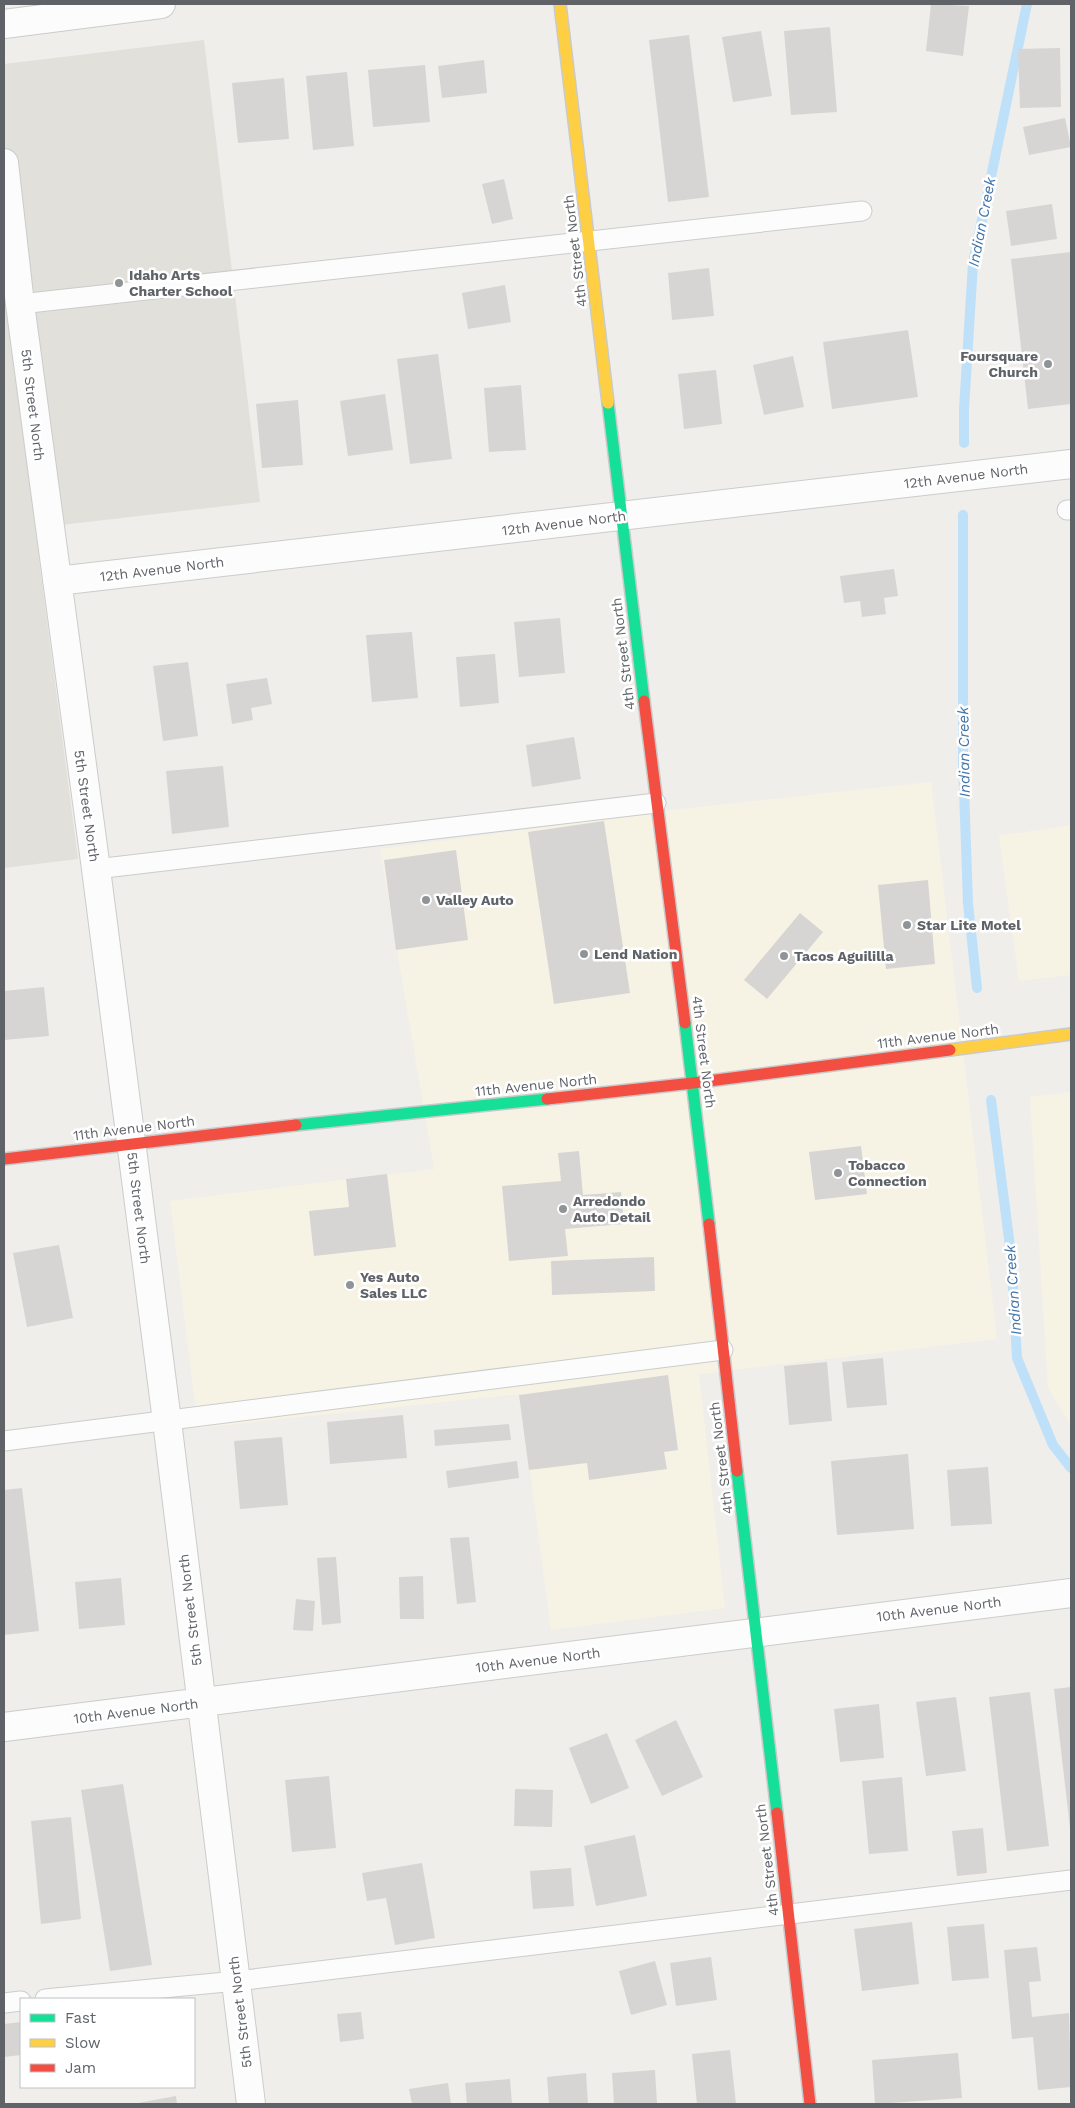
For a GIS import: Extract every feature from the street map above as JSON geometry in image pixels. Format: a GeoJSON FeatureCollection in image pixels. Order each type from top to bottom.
{"type":"FeatureCollection","features":[{"type":"Feature","properties":{"kind":"street"},"geometry":{"type":"LineString","coordinates":[[4,24],[161,4]]}},
{"type":"Feature","properties":{"kind":"street","name":"4th Street North"},"geometry":{"type":"LineString","coordinates":[[560,4],[656,803],[693,1083],[810,2104]]}},
{"type":"Feature","properties":{"kind":"street","name":"5th Street North"},"geometry":{"type":"LineString","coordinates":[[4,163],[56,582],[96,869],[167,1421],[252,2104]]}},
{"type":"Feature","properties":{"kind":"street","name":"12th Avenue North"},"geometry":{"type":"LineString","coordinates":[[56,582],[1071,464]]}},
{"type":"Feature","properties":{"kind":"street","name":"11th Avenue North"},"geometry":{"type":"LineString","coordinates":[[4,1159],[131,1143],[693,1083],[1071,1034]]}},
{"type":"Feature","properties":{"kind":"street","name":"10th Avenue North"},"geometry":{"type":"LineString","coordinates":[[4,1727],[1071,1593]]}},
{"type":"Feature","properties":{"kind":"lane"},"geometry":{"type":"LineString","coordinates":[[20,304],[862,211]]}},
{"type":"Feature","properties":{"kind":"lane"},"geometry":{"type":"LineString","coordinates":[[96,869],[656,803]]}},
{"type":"Feature","properties":{"kind":"lane"},"geometry":{"type":"LineString","coordinates":[[4,1441],[723,1350]]}},
{"type":"Feature","properties":{"kind":"lane"},"geometry":{"type":"LineString","coordinates":[[56,1998],[237,1982],[788,1913],[1071,1880]]}},
{"type":"Feature","properties":{"kind":"lane"},"geometry":{"type":"LineString","coordinates":[[4,2003],[20,2002]]}},
{"type":"Feature","properties":{"kind":"shaded area","name":"Idaho Arts Charter School"},"geometry":{"type":"Polygon","coordinates":[[[204,40],[260,502],[35,528],[78,859],[4,868],[4,64],[204,40]]]}},
{"type":"Feature","properties":{"kind":"shaded area"},"geometry":{"type":"Polygon","coordinates":[[[931,782],[997,1339],[699,1374],[725,1608],[551,1630],[520,1394],[198,1428],[170,1201],[434,1169],[380,849],[689,808],[931,782]]]}},
{"type":"Feature","properties":{"kind":"shaded area"},"geometry":{"type":"Polygon","coordinates":[[[1071,825],[1071,975],[1019,981],[999,836],[1071,825]]]}},
{"type":"Feature","properties":{"kind":"shaded area"},"geometry":{"type":"Polygon","coordinates":[[[1071,1092],[1071,1426],[1048,1388],[1030,1097],[1071,1092]]]}},
{"type":"Feature","properties":{"kind":"building"},"geometry":{"type":"Polygon","coordinates":[[[931,4],[969,6],[963,56],[926,51],[931,4]]]}},
{"type":"Feature","properties":{"kind":"building"},"geometry":{"type":"Polygon","coordinates":[[[830,27],[837,112],[791,115],[784,31],[830,27]]]}},
{"type":"Feature","properties":{"kind":"building"},"geometry":{"type":"Polygon","coordinates":[[[761,31],[772,96],[733,102],[722,37],[761,31]]]}},
{"type":"Feature","properties":{"kind":"building"},"geometry":{"type":"Polygon","coordinates":[[[689,35],[709,197],[668,202],[649,40],[689,35]]]}},
{"type":"Feature","properties":{"kind":"building"},"geometry":{"type":"Polygon","coordinates":[[[1060,48],[1061,107],[1020,108],[1018,49],[1060,48]]]}},
{"type":"Feature","properties":{"kind":"building"},"geometry":{"type":"Polygon","coordinates":[[[484,60],[487,93],[442,98],[438,66],[484,60]]]}},
{"type":"Feature","properties":{"kind":"building"},"geometry":{"type":"Polygon","coordinates":[[[425,65],[430,122],[373,127],[368,70],[425,65]]]}},
{"type":"Feature","properties":{"kind":"building"},"geometry":{"type":"Polygon","coordinates":[[[347,72],[354,146],[313,150],[306,76],[347,72]]]}},
{"type":"Feature","properties":{"kind":"building"},"geometry":{"type":"Polygon","coordinates":[[[284,78],[289,139],[238,143],[232,83],[284,78]]]}},
{"type":"Feature","properties":{"kind":"building"},"geometry":{"type":"Polygon","coordinates":[[[1065,118],[1071,147],[1029,155],[1023,127],[1065,118]]]}},
{"type":"Feature","properties":{"kind":"building"},"geometry":{"type":"Polygon","coordinates":[[[504,179],[513,219],[492,224],[482,184],[504,179]]]}},
{"type":"Feature","properties":{"kind":"building"},"geometry":{"type":"Polygon","coordinates":[[[1052,204],[1057,239],[1011,246],[1006,211],[1052,204]]]}},
{"type":"Feature","properties":{"kind":"building"},"geometry":{"type":"Polygon","coordinates":[[[1071,252],[1071,404],[1028,409],[1011,259],[1071,252]]]}},
{"type":"Feature","properties":{"kind":"building"},"geometry":{"type":"Polygon","coordinates":[[[709,268],[714,316],[672,320],[668,273],[709,268]]]}},
{"type":"Feature","properties":{"kind":"building"},"geometry":{"type":"Polygon","coordinates":[[[505,285],[511,322],[468,329],[462,293],[505,285]]]}},
{"type":"Feature","properties":{"kind":"building"},"geometry":{"type":"Polygon","coordinates":[[[908,330],[918,397],[832,409],[823,342],[908,330]]]}},
{"type":"Feature","properties":{"kind":"building"},"geometry":{"type":"Polygon","coordinates":[[[438,354],[452,459],[410,464],[397,359],[438,354]]]}},
{"type":"Feature","properties":{"kind":"building"},"geometry":{"type":"Polygon","coordinates":[[[793,356],[804,407],[764,415],[753,365],[793,356]]]}},
{"type":"Feature","properties":{"kind":"building"},"geometry":{"type":"Polygon","coordinates":[[[716,370],[722,424],[684,429],[678,374],[716,370]]]}},
{"type":"Feature","properties":{"kind":"building"},"geometry":{"type":"Polygon","coordinates":[[[521,385],[526,450],[489,452],[484,388],[521,385]]]}},
{"type":"Feature","properties":{"kind":"building"},"geometry":{"type":"Polygon","coordinates":[[[385,394],[393,450],[348,456],[340,401],[385,394]]]}},
{"type":"Feature","properties":{"kind":"building"},"geometry":{"type":"Polygon","coordinates":[[[298,400],[303,465],[262,468],[256,404],[298,400]]]}},
{"type":"Feature","properties":{"kind":"building"},"geometry":{"type":"Polygon","coordinates":[[[894,569],[898,596],[884,598],[886,614],[862,617],[860,601],[844,603],[840,576],[894,569]]]}},
{"type":"Feature","properties":{"kind":"building"},"geometry":{"type":"Polygon","coordinates":[[[560,618],[565,673],[519,677],[514,622],[560,618]]]}},
{"type":"Feature","properties":{"kind":"building"},"geometry":{"type":"Polygon","coordinates":[[[412,632],[418,698],[372,702],[366,635],[412,632]]]}},
{"type":"Feature","properties":{"kind":"building"},"geometry":{"type":"Polygon","coordinates":[[[495,654],[499,703],[460,707],[456,657],[495,654]]]}},
{"type":"Feature","properties":{"kind":"building"},"geometry":{"type":"Polygon","coordinates":[[[188,662],[198,736],[163,741],[153,666],[188,662]]]}},
{"type":"Feature","properties":{"kind":"building"},"geometry":{"type":"Polygon","coordinates":[[[267,678],[272,704],[251,708],[253,720],[232,724],[226,684],[267,678]]]}},
{"type":"Feature","properties":{"kind":"building"},"geometry":{"type":"Polygon","coordinates":[[[574,737],[581,779],[532,787],[526,745],[574,737]]]}},
{"type":"Feature","properties":{"kind":"building"},"geometry":{"type":"Polygon","coordinates":[[[223,766],[229,827],[172,834],[166,771],[223,766]]]}},
{"type":"Feature","properties":{"kind":"building"},"geometry":{"type":"Polygon","coordinates":[[[604,821],[630,993],[554,1004],[528,832],[604,821]]]}},
{"type":"Feature","properties":{"kind":"building","name":"Valley Auto"},"geometry":{"type":"Polygon","coordinates":[[[456,850],[468,940],[396,950],[384,860],[456,850]]]}},
{"type":"Feature","properties":{"kind":"building","name":"Star Lite Motel"},"geometry":{"type":"Polygon","coordinates":[[[928,880],[935,964],[886,969],[878,885],[928,880]]]}},
{"type":"Feature","properties":{"kind":"building","name":"Tacos Aguililla"},"geometry":{"type":"Polygon","coordinates":[[[800,913],[823,932],[767,999],[744,980],[800,913]]]}},
{"type":"Feature","properties":{"kind":"building"},"geometry":{"type":"Polygon","coordinates":[[[44,987],[49,1036],[4,1040],[4,991],[44,987]]]}},
{"type":"Feature","properties":{"kind":"building","name":"Tobacco Connection"},"geometry":{"type":"Polygon","coordinates":[[[861,1146],[867,1194],[815,1200],[809,1152],[861,1146]]]}},
{"type":"Feature","properties":{"kind":"building","name":"Arredondo Auto Detail"},"geometry":{"type":"Polygon","coordinates":[[[579,1151],[583,1195],[621,1192],[624,1224],[565,1229],[568,1256],[509,1261],[502,1186],[561,1181],[558,1153],[579,1151]]]}},
{"type":"Feature","properties":{"kind":"building"},"geometry":{"type":"Polygon","coordinates":[[[387,1174],[396,1247],[314,1256],[309,1211],[349,1207],[346,1179],[387,1174]]]}},
{"type":"Feature","properties":{"kind":"building"},"geometry":{"type":"Polygon","coordinates":[[[59,1245],[73,1318],[27,1327],[13,1253],[59,1245]]]}},
{"type":"Feature","properties":{"kind":"building"},"geometry":{"type":"Polygon","coordinates":[[[654,1257],[655,1291],[552,1295],[551,1261],[654,1257]]]}},
{"type":"Feature","properties":{"kind":"building"},"geometry":{"type":"Polygon","coordinates":[[[883,1358],[887,1405],[847,1408],[842,1362],[883,1358]]]}},
{"type":"Feature","properties":{"kind":"building"},"geometry":{"type":"Polygon","coordinates":[[[827,1362],[832,1421],[789,1425],[784,1366],[827,1362]]]}},
{"type":"Feature","properties":{"kind":"building"},"geometry":{"type":"Polygon","coordinates":[[[668,1375],[678,1450],[664,1452],[667,1469],[589,1480],[587,1463],[529,1470],[519,1395],[668,1375]]]}},
{"type":"Feature","properties":{"kind":"building"},"geometry":{"type":"Polygon","coordinates":[[[403,1415],[407,1458],[330,1464],[327,1422],[403,1415]]]}},
{"type":"Feature","properties":{"kind":"building"},"geometry":{"type":"Polygon","coordinates":[[[509,1424],[511,1440],[435,1446],[434,1430],[509,1424]]]}},
{"type":"Feature","properties":{"kind":"building"},"geometry":{"type":"Polygon","coordinates":[[[282,1437],[288,1505],[240,1509],[234,1441],[282,1437]]]}},
{"type":"Feature","properties":{"kind":"building"},"geometry":{"type":"Polygon","coordinates":[[[908,1454],[914,1529],[837,1535],[831,1461],[908,1454]]]}},
{"type":"Feature","properties":{"kind":"building"},"geometry":{"type":"Polygon","coordinates":[[[517,1461],[519,1478],[448,1488],[446,1471],[517,1461]]]}},
{"type":"Feature","properties":{"kind":"building"},"geometry":{"type":"Polygon","coordinates":[[[988,1467],[992,1524],[951,1526],[947,1470],[988,1467]]]}},
{"type":"Feature","properties":{"kind":"building"},"geometry":{"type":"Polygon","coordinates":[[[22,1488],[39,1631],[4,1635],[4,1490],[22,1488]]]}},
{"type":"Feature","properties":{"kind":"building"},"geometry":{"type":"Polygon","coordinates":[[[469,1537],[476,1602],[457,1604],[450,1538],[469,1537]]]}},
{"type":"Feature","properties":{"kind":"building"},"geometry":{"type":"Polygon","coordinates":[[[336,1557],[341,1623],[322,1625],[317,1558],[336,1557]]]}},
{"type":"Feature","properties":{"kind":"building"},"geometry":{"type":"Polygon","coordinates":[[[423,1576],[424,1619],[400,1619],[399,1577],[423,1576]]]}},
{"type":"Feature","properties":{"kind":"building"},"geometry":{"type":"Polygon","coordinates":[[[121,1578],[125,1625],[79,1629],[75,1582],[121,1578]]]}},
{"type":"Feature","properties":{"kind":"building"},"geometry":{"type":"Polygon","coordinates":[[[296,1599],[315,1601],[313,1631],[293,1630],[296,1599]]]}},
{"type":"Feature","properties":{"kind":"building"},"geometry":{"type":"Polygon","coordinates":[[[1071,1687],[1071,1828],[1070,1828],[1054,1689],[1071,1687]]]}},
{"type":"Feature","properties":{"kind":"building"},"geometry":{"type":"Polygon","coordinates":[[[1030,1692],[1049,1846],[1007,1851],[989,1697],[1030,1692]]]}},
{"type":"Feature","properties":{"kind":"building"},"geometry":{"type":"Polygon","coordinates":[[[956,1697],[966,1771],[926,1776],[916,1702],[956,1697]]]}},
{"type":"Feature","properties":{"kind":"building"},"geometry":{"type":"Polygon","coordinates":[[[879,1704],[884,1758],[840,1762],[834,1709],[879,1704]]]}},
{"type":"Feature","properties":{"kind":"building"},"geometry":{"type":"Polygon","coordinates":[[[676,1720],[703,1777],[662,1796],[635,1740],[676,1720]]]}},
{"type":"Feature","properties":{"kind":"building"},"geometry":{"type":"Polygon","coordinates":[[[607,1733],[629,1788],[591,1804],[569,1748],[607,1733]]]}},
{"type":"Feature","properties":{"kind":"building"},"geometry":{"type":"Polygon","coordinates":[[[329,1776],[336,1848],[292,1852],[285,1780],[329,1776]]]}},
{"type":"Feature","properties":{"kind":"building"},"geometry":{"type":"Polygon","coordinates":[[[902,1777],[908,1851],[869,1854],[862,1781],[902,1777]]]}},
{"type":"Feature","properties":{"kind":"building"},"geometry":{"type":"Polygon","coordinates":[[[123,1784],[152,1965],[110,1971],[81,1790],[123,1784]]]}},
{"type":"Feature","properties":{"kind":"building"},"geometry":{"type":"Polygon","coordinates":[[[515,1789],[553,1790],[552,1827],[514,1826],[515,1789]]]}},
{"type":"Feature","properties":{"kind":"building"},"geometry":{"type":"Polygon","coordinates":[[[71,1817],[81,1919],[41,1924],[31,1821],[71,1817]]]}},
{"type":"Feature","properties":{"kind":"building"},"geometry":{"type":"Polygon","coordinates":[[[983,1828],[987,1873],[957,1876],[952,1831],[983,1828]]]}},
{"type":"Feature","properties":{"kind":"building"},"geometry":{"type":"Polygon","coordinates":[[[635,1835],[647,1896],[596,1906],[584,1846],[635,1835]]]}},
{"type":"Feature","properties":{"kind":"building"},"geometry":{"type":"Polygon","coordinates":[[[422,1863],[435,1938],[395,1945],[386,1898],[367,1901],[362,1873],[422,1863]]]}},
{"type":"Feature","properties":{"kind":"building"},"geometry":{"type":"Polygon","coordinates":[[[571,1868],[574,1906],[533,1909],[530,1871],[571,1868]]]}},
{"type":"Feature","properties":{"kind":"building"},"geometry":{"type":"Polygon","coordinates":[[[912,1922],[919,1984],[862,1991],[854,1929],[912,1922]]]}},
{"type":"Feature","properties":{"kind":"building"},"geometry":{"type":"Polygon","coordinates":[[[984,1924],[989,1978],[952,1981],[947,1927],[984,1924]]]}},
{"type":"Feature","properties":{"kind":"building"},"geometry":{"type":"Polygon","coordinates":[[[1037,1947],[1041,1981],[1029,1982],[1032,2017],[1069,2013],[1071,2087],[1038,2090],[1033,2037],[1012,2039],[1004,1950],[1037,1947]]]}},
{"type":"Feature","properties":{"kind":"building"},"geometry":{"type":"Polygon","coordinates":[[[711,1957],[717,2000],[676,2006],[670,1963],[711,1957]]]}},
{"type":"Feature","properties":{"kind":"building"},"geometry":{"type":"Polygon","coordinates":[[[655,1961],[667,2005],[631,2015],[619,1971],[655,1961]]]}},
{"type":"Feature","properties":{"kind":"building"},"geometry":{"type":"Polygon","coordinates":[[[361,2012],[364,2039],[340,2042],[337,2014],[361,2012]]]}},
{"type":"Feature","properties":{"kind":"building"},"geometry":{"type":"Polygon","coordinates":[[[20,2022],[20,2055],[4,2057],[4,2024],[20,2022]]]}},
{"type":"Feature","properties":{"kind":"building"},"geometry":{"type":"Polygon","coordinates":[[[730,2050],[736,2104],[697,2104],[692,2054],[730,2050]]]}},
{"type":"Feature","properties":{"kind":"building"},"geometry":{"type":"Polygon","coordinates":[[[958,2053],[962,2098],[875,2104],[872,2060],[958,2053]]]}},
{"type":"Feature","properties":{"kind":"building"},"geometry":{"type":"Polygon","coordinates":[[[655,2070],[657,2104],[614,2104],[612,2073],[655,2070]]]}},
{"type":"Feature","properties":{"kind":"building"},"geometry":{"type":"Polygon","coordinates":[[[586,2073],[588,2104],[549,2104],[547,2077],[586,2073]]]}},
{"type":"Feature","properties":{"kind":"building"},"geometry":{"type":"Polygon","coordinates":[[[510,2079],[512,2104],[467,2104],[465,2083],[510,2079]]]}},
{"type":"Feature","properties":{"kind":"building"},"geometry":{"type":"Polygon","coordinates":[[[448,2083],[451,2104],[412,2104],[409,2089],[448,2083]]]}},
{"type":"Feature","properties":{"kind":"building"},"geometry":{"type":"Polygon","coordinates":[[[176,2096],[177,2104],[138,2104],[138,2103],[176,2096]]]}},
{"type":"Feature","properties":{"kind":"waterway","name":"Indian Creek"},"geometry":{"type":"LineString","coordinates":[[964,443],[964,409],[973,263],[1027,4]]}},
{"type":"Feature","properties":{"kind":"waterway","name":"Indian Creek"},"geometry":{"type":"LineString","coordinates":[[963,515],[963,760],[968,903],[977,988]]}},
{"type":"Feature","properties":{"kind":"waterway","name":"Indian Creek"},"geometry":{"type":"LineString","coordinates":[[991,1100],[1011,1254],[1017,1358],[1053,1445],[1071,1468]]}},
{"type":"Feature","properties":{"kind":"traffic: fast"},"geometry":{"type":"LineString","coordinates":[[608,403],[644,701]]}},
{"type":"Feature","properties":{"kind":"traffic: fast"},"geometry":{"type":"LineString","coordinates":[[685,1023],[709,1224]]}},
{"type":"Feature","properties":{"kind":"traffic: fast"},"geometry":{"type":"LineString","coordinates":[[296,1125],[547,1099]]}},
{"type":"Feature","properties":{"kind":"traffic: fast"},"geometry":{"type":"LineString","coordinates":[[737,1471],[777,1813]]}},
{"type":"Feature","properties":{"kind":"traffic: slow"},"geometry":{"type":"LineString","coordinates":[[560,4],[608,403]]}},
{"type":"Feature","properties":{"kind":"traffic: slow"},"geometry":{"type":"LineString","coordinates":[[950,1050],[1071,1034]]}},
{"type":"Feature","properties":{"kind":"traffic: jam"},"geometry":{"type":"LineString","coordinates":[[644,701],[685,1023]]}},
{"type":"Feature","properties":{"kind":"traffic: jam"},"geometry":{"type":"LineString","coordinates":[[547,1099],[693,1083],[950,1050]]}},
{"type":"Feature","properties":{"kind":"traffic: jam"},"geometry":{"type":"LineString","coordinates":[[4,1159],[296,1125]]}},
{"type":"Feature","properties":{"kind":"traffic: jam"},"geometry":{"type":"LineString","coordinates":[[709,1224],[737,1471]]}},
{"type":"Feature","properties":{"kind":"traffic: jam"},"geometry":{"type":"LineString","coordinates":[[777,1813],[810,2104]]}},
{"type":"Feature","properties":{"kind":"place","name":"Idaho Arts Charter School"},"geometry":{"type":"Point","coordinates":[119,283]}},
{"type":"Feature","properties":{"kind":"place","name":"Foursquare Church"},"geometry":{"type":"Point","coordinates":[1048,364]}},
{"type":"Feature","properties":{"kind":"place","name":"Valley Auto"},"geometry":{"type":"Point","coordinates":[426,900]}},
{"type":"Feature","properties":{"kind":"place","name":"Star Lite Motel"},"geometry":{"type":"Point","coordinates":[907,925]}},
{"type":"Feature","properties":{"kind":"place","name":"Lend Nation"},"geometry":{"type":"Point","coordinates":[584,954]}},
{"type":"Feature","properties":{"kind":"place","name":"Tacos Aguililla"},"geometry":{"type":"Point","coordinates":[784,956]}},
{"type":"Feature","properties":{"kind":"place","name":"Tobacco Connection"},"geometry":{"type":"Point","coordinates":[838,1173]}},
{"type":"Feature","properties":{"kind":"place","name":"Arredondo Auto Detail"},"geometry":{"type":"Point","coordinates":[563,1209]}},
{"type":"Feature","properties":{"kind":"place","name":"Yes Auto Sales LLC"},"geometry":{"type":"Point","coordinates":[350,1285]}}]}
